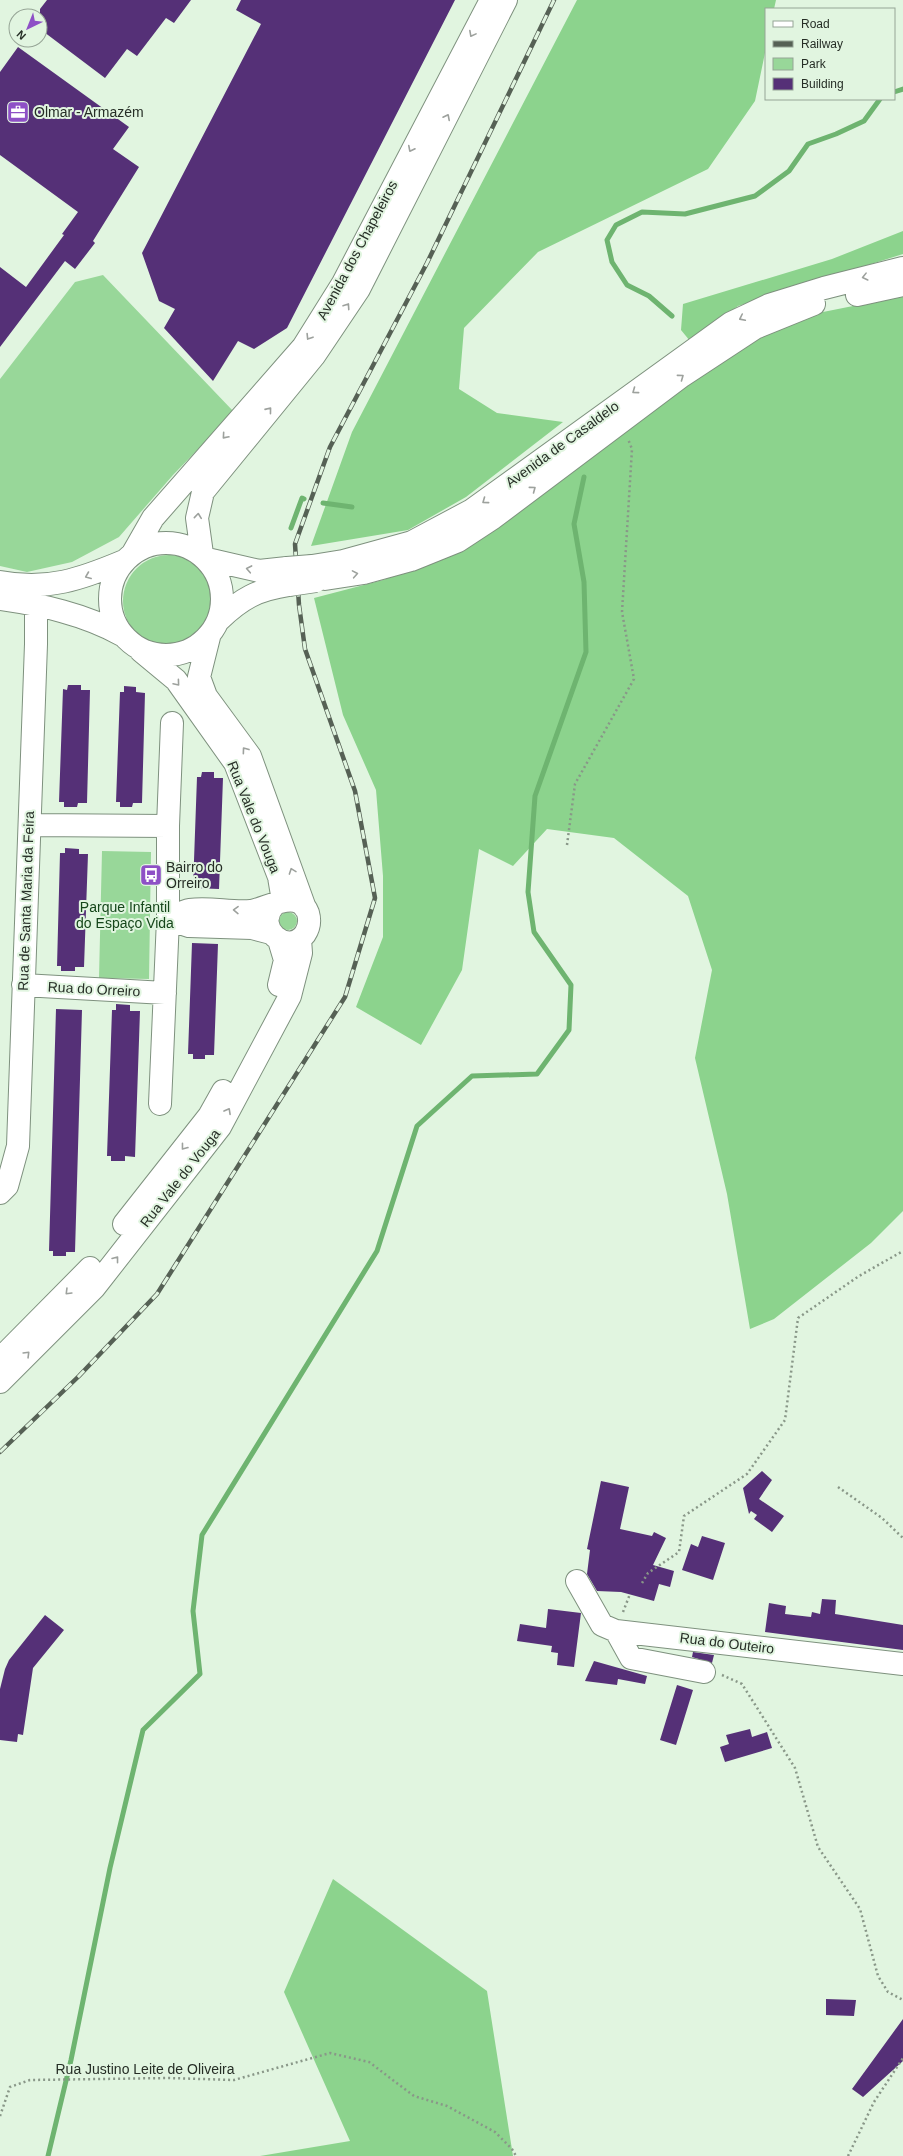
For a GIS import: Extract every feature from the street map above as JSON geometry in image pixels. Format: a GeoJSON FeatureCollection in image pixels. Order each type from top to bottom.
{"type":"FeatureCollection","features":[{"type":"Feature","properties":{"kind":"street","name":"Avenida dos Chapeleiros"},"geometry":{"type":"LineString","coordinates":[[129,557],[153,518],[302,347],[343,283],[490,0]]}},
{"type":"Feature","properties":{"kind":"street","name":"Avenida dos Chapeleiros"},"geometry":{"type":"LineString","coordinates":[[205,557],[197,518],[202,492],[314,356],[359,288],[506,0]]}},
{"type":"Feature","properties":{"kind":"street","name":"Avenida de Casaldelo"},"geometry":{"type":"LineString","coordinates":[[314,573],[343,561],[412,542],[472,510],[731,323],[769,304],[903,268]]}},
{"type":"Feature","properties":{"kind":"street","name":"Avenida de Casaldelo"},"geometry":{"type":"LineString","coordinates":[[205,557],[259,571],[288,576],[314,573],[364,573],[411,560],[458,541],[494,518],[682,376],[755,328],[811,305],[903,284]]}},
{"type":"Feature","properties":{"kind":"street"},"geometry":{"type":"LineString","coordinates":[[0,582],[28,586],[53,584],[81,578],[129,557],[149,545],[168,542],[186,546],[205,557]]}},
{"type":"Feature","properties":{"kind":"street","name":"Rua Vale do Vouga"},"geometry":{"type":"LineString","coordinates":[[0,1382],[94,1288],[220,1127],[290,996],[301,952],[283,937],[267,919],[279,903],[279,877],[235,763],[176,680],[130,641],[114,621],[110,605],[110,589],[115,574],[129,557]]}},
{"type":"Feature","properties":{"kind":"street","name":"Rua Vale do Vouga"},"geometry":{"type":"LineString","coordinates":[[205,557],[215,570],[223,594],[199,677],[206,696],[250,756],[308,914],[308,928],[283,937]]}},
{"type":"Feature","properties":{"kind":"street","name":"Avenida de Casaldelo"},"geometry":{"type":"LineString","coordinates":[[214,629],[238,603],[288,576]]}},
{"type":"Feature","properties":{"kind":"street"},"geometry":{"type":"LineString","coordinates":[[0,599],[36,605],[85,618],[160,655],[183,653],[197,647],[214,629]]}},
{"type":"Feature","properties":{"kind":"street","name":"Rua de Santa Maria da Feira"},"geometry":{"type":"LineString","coordinates":[[0,1193],[7,1186],[18,1146],[30,825],[36,605]]}},
{"type":"Feature","properties":{"kind":"street"},"geometry":{"type":"LineString","coordinates":[[160,1104],[168,919],[168,826],[172,723]]}},
{"type":"Feature","properties":{"kind":"street"},"geometry":{"type":"LineString","coordinates":[[30,825],[168,826]]}},
{"type":"Feature","properties":{"kind":"street"},"geometry":{"type":"LineString","coordinates":[[168,919],[190,910],[250,911],[279,903],[293,901],[305,908]]}},
{"type":"Feature","properties":{"kind":"street"},"geometry":{"type":"LineString","coordinates":[[168,919],[189,926],[252,928],[283,937]]}},
{"type":"Feature","properties":{"kind":"street","name":"Rua Vale do Vouga"},"geometry":{"type":"LineString","coordinates":[[0,1358],[84,1276],[209,1116],[249,1046],[279,988],[286,960],[283,937]]}},
{"type":"Feature","properties":{"kind":"street","name":"Rua do Orreiro"},"geometry":{"type":"LineString","coordinates":[[23,985],[165,993]]}},
{"type":"Feature","properties":{"kind":"street","name":"Rua do Outeiro"},"geometry":{"type":"LineString","coordinates":[[577,1581],[602,1625],[616,1631],[903,1664]]}},
{"type":"Feature","properties":{"kind":"street"},"geometry":{"type":"LineString","coordinates":[[616,1631],[631,1658],[704,1672]]}},
{"type":"Feature","properties":{"kind":"path"},"geometry":{"type":"LineString","coordinates":[[567,846],[575,784],[634,679],[622,612],[632,450],[622,422]]}},
{"type":"Feature","properties":{"kind":"path"},"geometry":{"type":"LineString","coordinates":[[642,1583],[648,1573],[679,1552],[684,1516],[747,1474],[785,1420],[798,1318],[859,1276],[903,1251]]}},
{"type":"Feature","properties":{"kind":"path"},"geometry":{"type":"LineString","coordinates":[[838,1487],[882,1518],[903,1538]]}},
{"type":"Feature","properties":{"kind":"path"},"geometry":{"type":"LineString","coordinates":[[704,1672],[716,1672],[742,1684],[794,1768],[818,1847],[860,1909],[878,1976],[888,1992],[903,2000]]}},
{"type":"Feature","properties":{"kind":"path","name":"Rua Justino Leite de Oliveira"},"geometry":{"type":"LineString","coordinates":[[0,2116],[10,2088],[30,2080],[234,2080],[330,2053],[369,2062],[414,2096],[447,2106],[495,2132],[512,2149],[516,2156]]}},
{"type":"Feature","properties":{"kind":"path"},"geometry":{"type":"LineString","coordinates":[[848,2156],[874,2102],[903,2058]]}},
{"type":"Feature","properties":{"kind":"green space"},"geometry":{"type":"Polygon","coordinates":[[[577,0],[776,0],[774,8],[765,8],[765,53],[755,101],[708,169],[538,252],[464,328],[459,389],[497,413],[563,422],[466,497],[408,530],[311,546],[352,432],[577,0]]]}},
{"type":"Feature","properties":{"kind":"green space"},"geometry":{"type":"Polygon","coordinates":[[[903,231],[903,254],[738,306],[690,341],[681,330],[683,304],[832,259],[903,231]]]}},
{"type":"Feature","properties":{"kind":"green space"},"geometry":{"type":"Polygon","coordinates":[[[103,275],[234,412],[173,475],[119,537],[72,562],[27,572],[0,566],[0,379],[75,282],[103,275]]]}},
{"type":"Feature","properties":{"kind":"green space"},"geometry":{"type":"Polygon","coordinates":[[[903,296],[903,1211],[871,1243],[774,1319],[750,1329],[727,1194],[695,1058],[712,970],[688,896],[614,838],[547,829],[513,866],[479,849],[462,970],[421,1045],[356,1007],[383,937],[383,876],[376,790],[343,715],[314,598],[383,580],[464,549],[747,342],[813,314],[903,296]]]}},
{"type":"Feature","properties":{"kind":"green space"},"geometry":{"type":"Polygon","coordinates":[[[160,555],[178,555],[195,562],[208,575],[215,592],[215,610],[208,627],[195,640],[178,647],[160,647],[143,640],[130,627],[123,610],[123,592],[130,575],[143,562],[160,555]]]}},
{"type":"Feature","properties":{"kind":"green space","name":"Parque Infantil do Espaço Vida"},"geometry":{"type":"Polygon","coordinates":[[[102,851],[151,852],[149,979],[99,978],[102,851]]]}},
{"type":"Feature","properties":{"kind":"green space"},"geometry":{"type":"Polygon","coordinates":[[[288,912],[294,915],[297,921],[294,927],[288,930],[282,927],[279,921],[282,915],[288,912]]]}},
{"type":"Feature","properties":{"kind":"green space"},"geometry":{"type":"Polygon","coordinates":[[[333,1879],[487,1991],[513,2156],[260,2156],[350,2141],[284,1992],[333,1879]]]}},
{"type":"Feature","properties":{"kind":"building"},"geometry":{"type":"Polygon","coordinates":[[[47,0],[191,0],[174,23],[166,18],[137,56],[127,49],[105,78],[48,35],[48,8],[41,8],[47,0]]]}},
{"type":"Feature","properties":{"kind":"building"},"geometry":{"type":"Polygon","coordinates":[[[241,0],[455,0],[287,328],[254,349],[238,341],[213,381],[164,328],[175,309],[159,301],[142,253],[261,24],[236,10],[241,0]]]}},
{"type":"Feature","properties":{"kind":"building"},"geometry":{"type":"Polygon","coordinates":[[[17,48],[19,48],[129,127],[113,149],[139,167],[93,241],[95,243],[75,269],[65,261],[0,347],[0,267],[26,287],[64,235],[62,234],[78,212],[0,155],[0,72],[17,48]]]}},
{"type":"Feature","properties":{"kind":"building"},"geometry":{"type":"Polygon","coordinates":[[[68,685],[81,685],[81,690],[90,690],[87,803],[78,803],[77,807],[64,807],[64,802],[59,802],[63,689],[67,690],[68,685]]]}},
{"type":"Feature","properties":{"kind":"building"},"geometry":{"type":"Polygon","coordinates":[[[124,686],[136,687],[136,692],[145,693],[142,803],[133,803],[132,807],[120,807],[120,802],[116,802],[120,692],[124,692],[124,686]]]}},
{"type":"Feature","properties":{"kind":"building"},"geometry":{"type":"Polygon","coordinates":[[[202,772],[214,772],[214,778],[223,778],[219,889],[193,888],[197,777],[201,777],[202,772]]]}},
{"type":"Feature","properties":{"kind":"building"},"geometry":{"type":"Polygon","coordinates":[[[65,848],[79,849],[79,854],[88,854],[84,967],[75,967],[75,971],[61,971],[61,966],[57,966],[60,853],[65,853],[65,848]]]}},
{"type":"Feature","properties":{"kind":"building"},"geometry":{"type":"Polygon","coordinates":[[[192,943],[218,944],[214,1055],[205,1055],[205,1059],[193,1059],[193,1054],[188,1054],[192,943]]]}},
{"type":"Feature","properties":{"kind":"building"},"geometry":{"type":"Polygon","coordinates":[[[116,1004],[130,1005],[130,1011],[140,1011],[135,1157],[125,1156],[125,1161],[111,1161],[111,1156],[107,1156],[112,1010],[116,1010],[116,1004]]]}},
{"type":"Feature","properties":{"kind":"building"},"geometry":{"type":"Polygon","coordinates":[[[56,1009],[82,1010],[75,1252],[66,1252],[66,1256],[53,1256],[53,1251],[49,1251],[56,1009]]]}},
{"type":"Feature","properties":{"kind":"building"},"geometry":{"type":"Polygon","coordinates":[[[762,1471],[772,1480],[759,1499],[784,1516],[772,1532],[754,1519],[757,1515],[751,1511],[749,1514],[743,1488],[762,1471]]]}},
{"type":"Feature","properties":{"kind":"building"},"geometry":{"type":"Polygon","coordinates":[[[601,1481],[629,1487],[620,1529],[652,1536],[654,1532],[666,1538],[653,1565],[674,1571],[670,1587],[659,1584],[654,1601],[621,1592],[597,1591],[587,1574],[590,1550],[587,1549],[601,1481]]]}},
{"type":"Feature","properties":{"kind":"building"},"geometry":{"type":"Polygon","coordinates":[[[702,1536],[725,1543],[713,1580],[682,1570],[691,1544],[698,1547],[702,1536]]]}},
{"type":"Feature","properties":{"kind":"building"},"geometry":{"type":"Polygon","coordinates":[[[822,1599],[836,1600],[835,1614],[903,1625],[903,1650],[765,1632],[769,1603],[786,1606],[785,1614],[811,1617],[812,1612],[820,1614],[822,1599]]]}},
{"type":"Feature","properties":{"kind":"building"},"geometry":{"type":"Polygon","coordinates":[[[548,1609],[581,1613],[574,1667],[557,1665],[558,1653],[551,1652],[552,1646],[517,1641],[520,1624],[546,1628],[548,1609]]]}},
{"type":"Feature","properties":{"kind":"building"},"geometry":{"type":"Polygon","coordinates":[[[45,1615],[64,1630],[33,1668],[23,1735],[18,1734],[17,1742],[0,1740],[0,1689],[5,1669],[9,1660],[45,1615]]]}},
{"type":"Feature","properties":{"kind":"building"},"geometry":{"type":"Polygon","coordinates":[[[693,1652],[714,1655],[712,1663],[692,1657],[693,1652]]]}},
{"type":"Feature","properties":{"kind":"building"},"geometry":{"type":"Polygon","coordinates":[[[594,1661],[647,1676],[645,1684],[618,1679],[617,1685],[585,1681],[594,1661]]]}},
{"type":"Feature","properties":{"kind":"building"},"geometry":{"type":"Polygon","coordinates":[[[677,1685],[693,1690],[676,1745],[660,1740],[677,1685]]]}},
{"type":"Feature","properties":{"kind":"building"},"geometry":{"type":"Polygon","coordinates":[[[750,1729],[752,1737],[767,1732],[772,1748],[725,1762],[720,1747],[729,1744],[726,1735],[750,1729]]]}},
{"type":"Feature","properties":{"kind":"building"},"geometry":{"type":"Polygon","coordinates":[[[826,1999],[856,2000],[854,2016],[826,2015],[826,1999]]]}},
{"type":"Feature","properties":{"kind":"building"},"geometry":{"type":"Polygon","coordinates":[[[903,2019],[903,2061],[863,2097],[852,2089],[903,2019]]]}},
{"type":"Feature","properties":{"kind":"waterway"},"geometry":{"type":"LineString","coordinates":[[895,92],[903,89]]}},
{"type":"Feature","properties":{"kind":"waterway"},"geometry":{"type":"LineString","coordinates":[[672,316],[649,296],[627,285],[612,262],[607,240],[616,225],[642,212],[685,214],[755,196],[789,171],[808,144],[836,134],[864,121],[879,100]]}},
{"type":"Feature","properties":{"kind":"waterway"},"geometry":{"type":"LineString","coordinates":[[48,2156],[71,2060],[110,1868],[143,1730],[200,1674],[193,1611],[202,1535],[377,1251],[417,1126],[472,1076],[537,1074],[569,1030],[571,985],[534,932],[528,892],[535,796],[586,652],[584,582],[574,524],[584,477]]}},
{"type":"Feature","properties":{"kind":"waterway"},"geometry":{"type":"LineString","coordinates":[[291,528],[302,498],[304,499]]}},
{"type":"Feature","properties":{"kind":"waterway"},"geometry":{"type":"LineString","coordinates":[[323,503],[352,507]]}},
{"type":"Feature","properties":{"kind":"railway"},"geometry":{"type":"LineString","coordinates":[[0,1452],[79,1376],[157,1294],[345,997],[375,898],[355,791],[305,649],[299,605],[295,544],[330,447],[427,263],[554,0]]}},
{"type":"Feature","properties":{"kind":"place","name":"Olmar - Armazém"},"geometry":{"type":"Point","coordinates":[18,112]}},
{"type":"Feature","properties":{"kind":"place","name":"Bairro do Orreiro"},"geometry":{"type":"Point","coordinates":[151,875]}}]}
